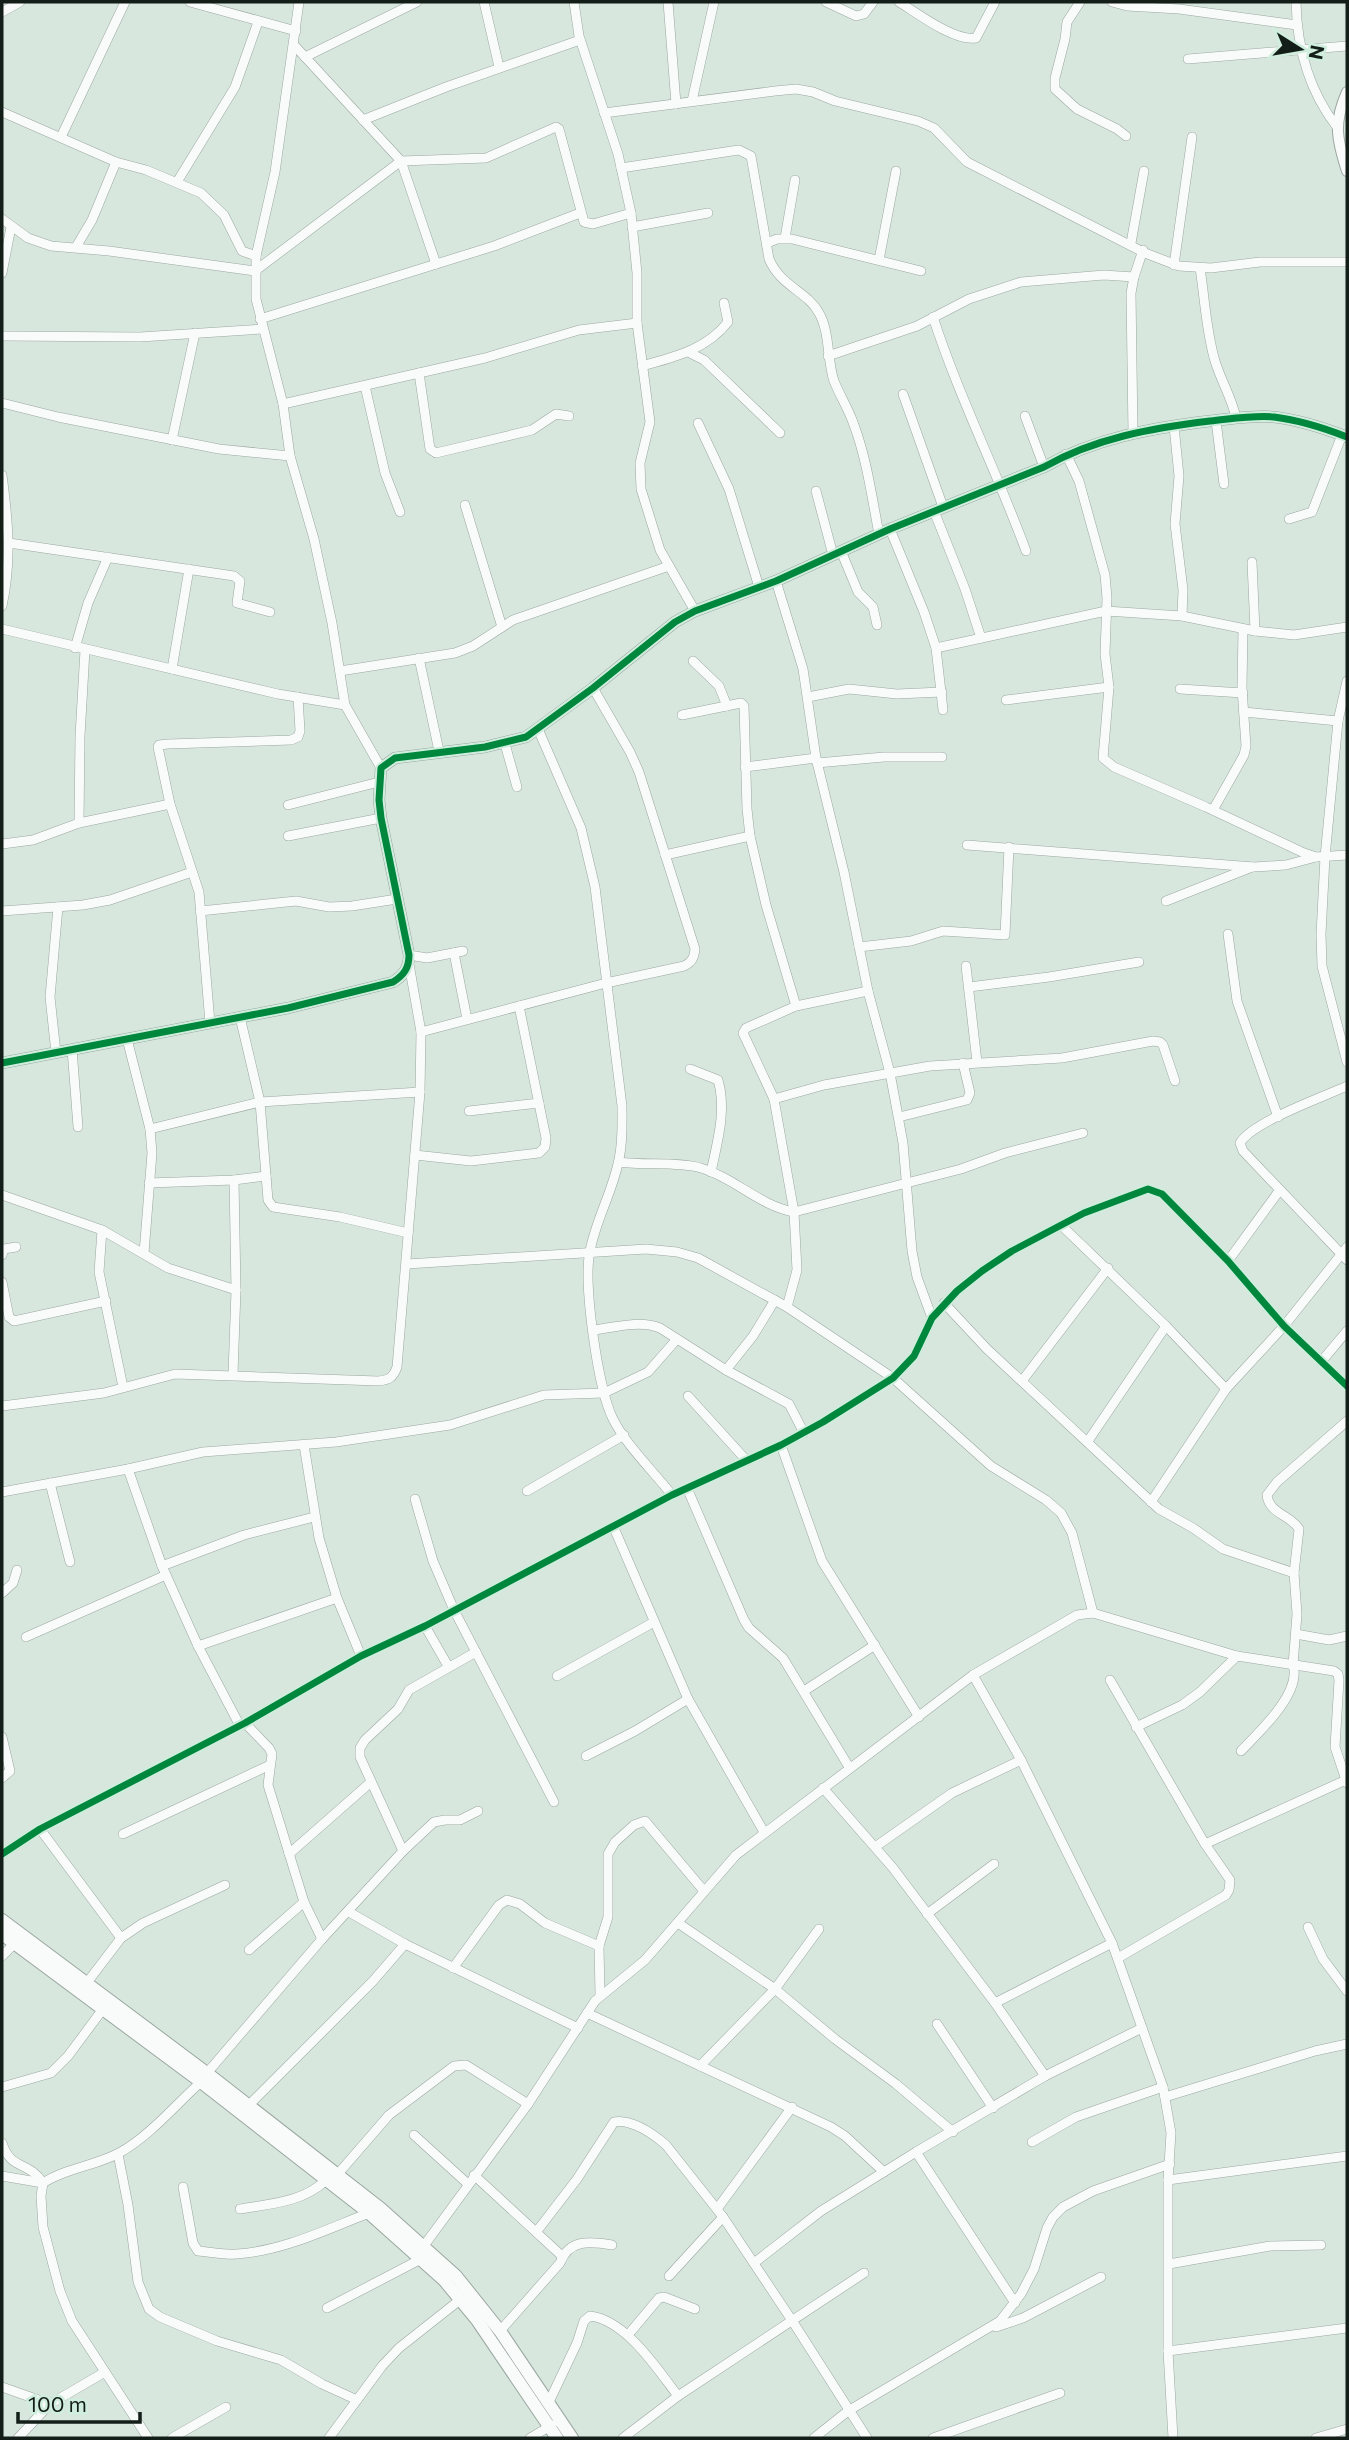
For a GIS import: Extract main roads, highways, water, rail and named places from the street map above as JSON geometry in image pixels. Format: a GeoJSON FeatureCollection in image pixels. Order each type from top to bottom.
{"type":"FeatureCollection","features":[{"type":"Feature","properties":{"kind":"main road"},"geometry":{"type":"LineString","coordinates":[[2,1920],[332,2177],[380,2208],[461,2300],[554,2424],[572,2438]]}},
{"type":"Feature","properties":{"kind":"main road"},"geometry":{"type":"LineString","coordinates":[[2,1934],[103,2009],[249,2105],[369,2213],[456,2276],[500,2331],[548,2403],[557,2438]]}}]}
